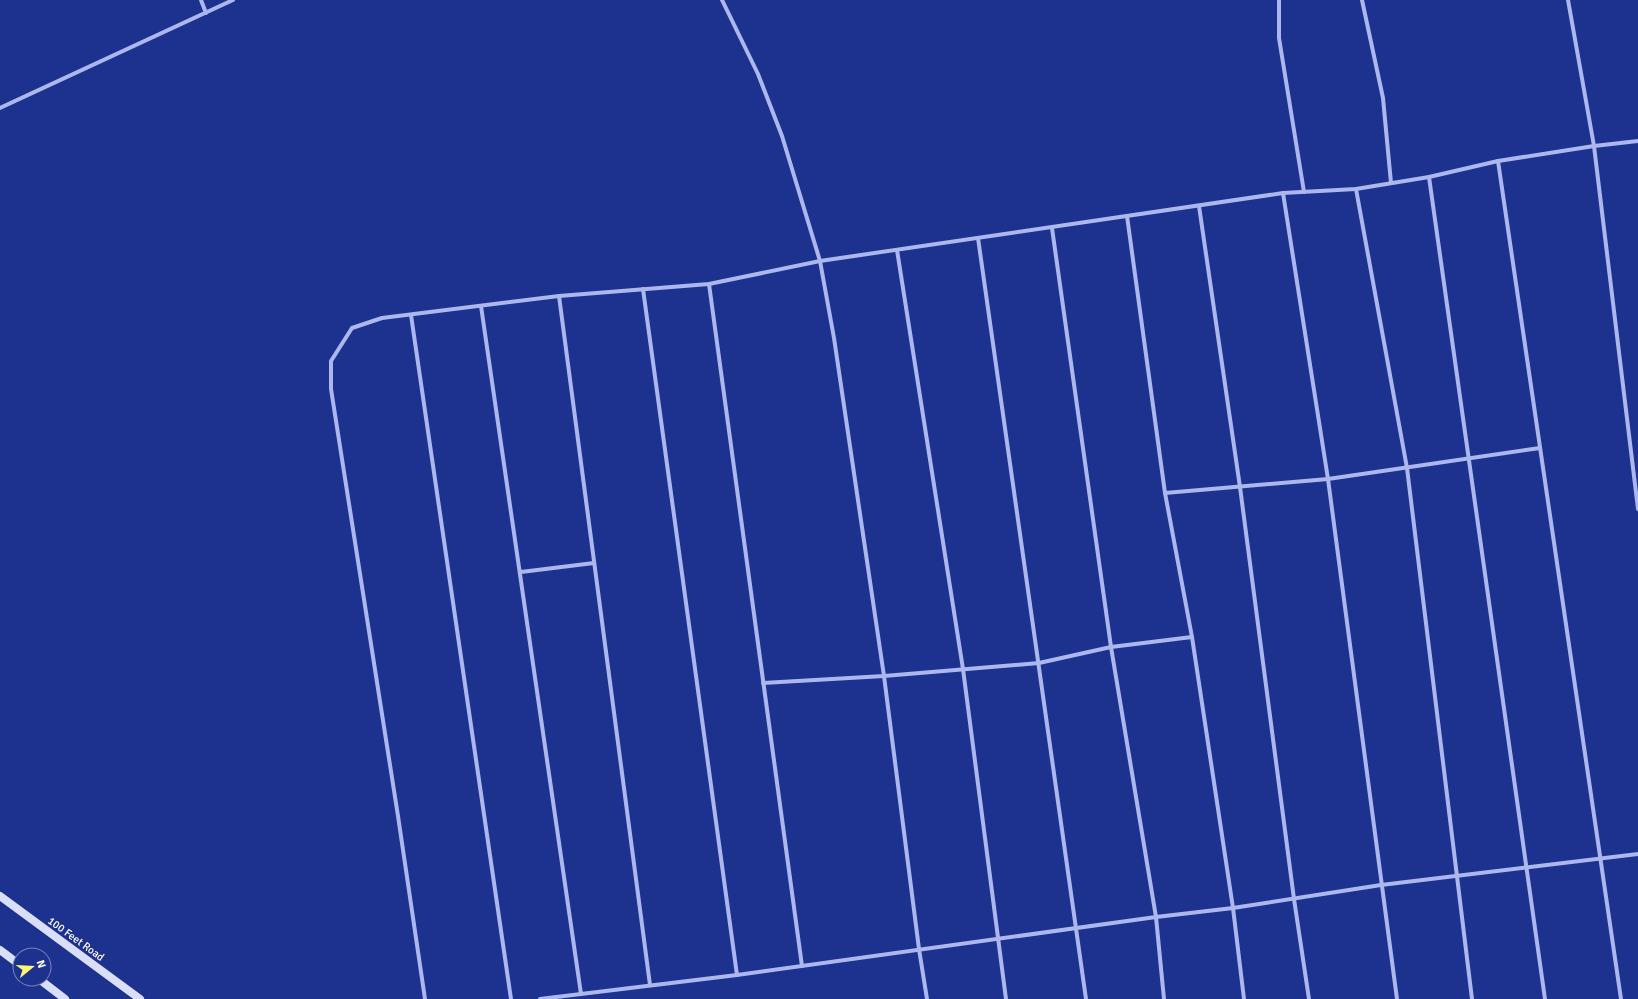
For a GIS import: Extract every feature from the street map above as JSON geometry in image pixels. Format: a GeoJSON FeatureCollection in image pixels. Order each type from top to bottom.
{"type":"FeatureCollection","features":[{"type":"Feature","properties":{"kind":"main road","name":"100 Feet Road"},"geometry":{"type":"LineString","coordinates":[[0,896],[140,999]]}},
{"type":"Feature","properties":{"kind":"main road"},"geometry":{"type":"LineString","coordinates":[[0,950],[12,959]]}},
{"type":"Feature","properties":{"kind":"main road"},"geometry":{"type":"LineString","coordinates":[[49,987],[65,999]]}},
{"type":"Feature","properties":{"kind":"street"},"geometry":{"type":"LineString","coordinates":[[202,0],[206,13]]}},
{"type":"Feature","properties":{"kind":"street"},"geometry":{"type":"LineString","coordinates":[[0,108],[234,0]]}},
{"type":"Feature","properties":{"kind":"street"},"geometry":{"type":"LineString","coordinates":[[722,0],[758,74],[782,136],[820,261],[834,338],[884,676],[919,950],[927,999]]}},
{"type":"Feature","properties":{"kind":"street"},"geometry":{"type":"LineString","coordinates":[[1279,0],[1279,38],[1304,192]]}},
{"type":"Feature","properties":{"kind":"street"},"geometry":{"type":"LineString","coordinates":[[1362,0],[1383,98],[1391,184]]}},
{"type":"Feature","properties":{"kind":"street"},"geometry":{"type":"LineString","coordinates":[[1568,0],[1594,146],[1638,509]]}},
{"type":"Feature","properties":{"kind":"street"},"geometry":{"type":"LineString","coordinates":[[425,999],[398,816],[330,389],[331,361],[352,328],[382,318],[559,296],[643,288],[710,284],[820,261],[1283,193],[1356,189],[1391,184],[1429,178],[1498,162],[1594,146],[1638,141]]}},
{"type":"Feature","properties":{"kind":"street"},"geometry":{"type":"LineString","coordinates":[[1498,162],[1621,999]]}},
{"type":"Feature","properties":{"kind":"street"},"geometry":{"type":"LineString","coordinates":[[1429,178],[1528,868],[1545,999]]}},
{"type":"Feature","properties":{"kind":"street"},"geometry":{"type":"LineString","coordinates":[[1356,189],[1407,468],[1472,999]]}},
{"type":"Feature","properties":{"kind":"street"},"geometry":{"type":"LineString","coordinates":[[1283,193],[1328,479],[1397,999]]}},
{"type":"Feature","properties":{"kind":"street"},"geometry":{"type":"LineString","coordinates":[[1199,206],[1240,487],[1294,899],[1309,999]]}},
{"type":"Feature","properties":{"kind":"street"},"geometry":{"type":"LineString","coordinates":[[1127,216],[1165,493],[1192,637],[1233,908],[1244,999]]}},
{"type":"Feature","properties":{"kind":"street"},"geometry":{"type":"LineString","coordinates":[[1052,228],[1111,647],[1156,917],[1164,999]]}},
{"type":"Feature","properties":{"kind":"street"},"geometry":{"type":"LineString","coordinates":[[978,238],[1086,999]]}},
{"type":"Feature","properties":{"kind":"street"},"geometry":{"type":"LineString","coordinates":[[897,250],[963,669],[1006,999]]}},
{"type":"Feature","properties":{"kind":"street"},"geometry":{"type":"LineString","coordinates":[[710,284],[802,966]]}},
{"type":"Feature","properties":{"kind":"street"},"geometry":{"type":"LineString","coordinates":[[643,288],[737,975]]}},
{"type":"Feature","properties":{"kind":"street"},"geometry":{"type":"LineString","coordinates":[[559,296],[650,985]]}},
{"type":"Feature","properties":{"kind":"street"},"geometry":{"type":"LineString","coordinates":[[481,306],[581,994]]}},
{"type":"Feature","properties":{"kind":"street"},"geometry":{"type":"LineString","coordinates":[[411,315],[511,999]]}},
{"type":"Feature","properties":{"kind":"street"},"geometry":{"type":"LineString","coordinates":[[1165,493],[1328,479],[1540,448]]}},
{"type":"Feature","properties":{"kind":"street"},"geometry":{"type":"LineString","coordinates":[[520,570],[521,572],[594,563]]}},
{"type":"Feature","properties":{"kind":"street"},"geometry":{"type":"LineString","coordinates":[[763,683],[884,676],[1039,663],[1111,647],[1192,637]]}},
{"type":"Feature","properties":{"kind":"street"},"geometry":{"type":"LineString","coordinates":[[540,999],[737,975],[1156,917],[1233,908],[1381,885],[1638,854]]}}]}
